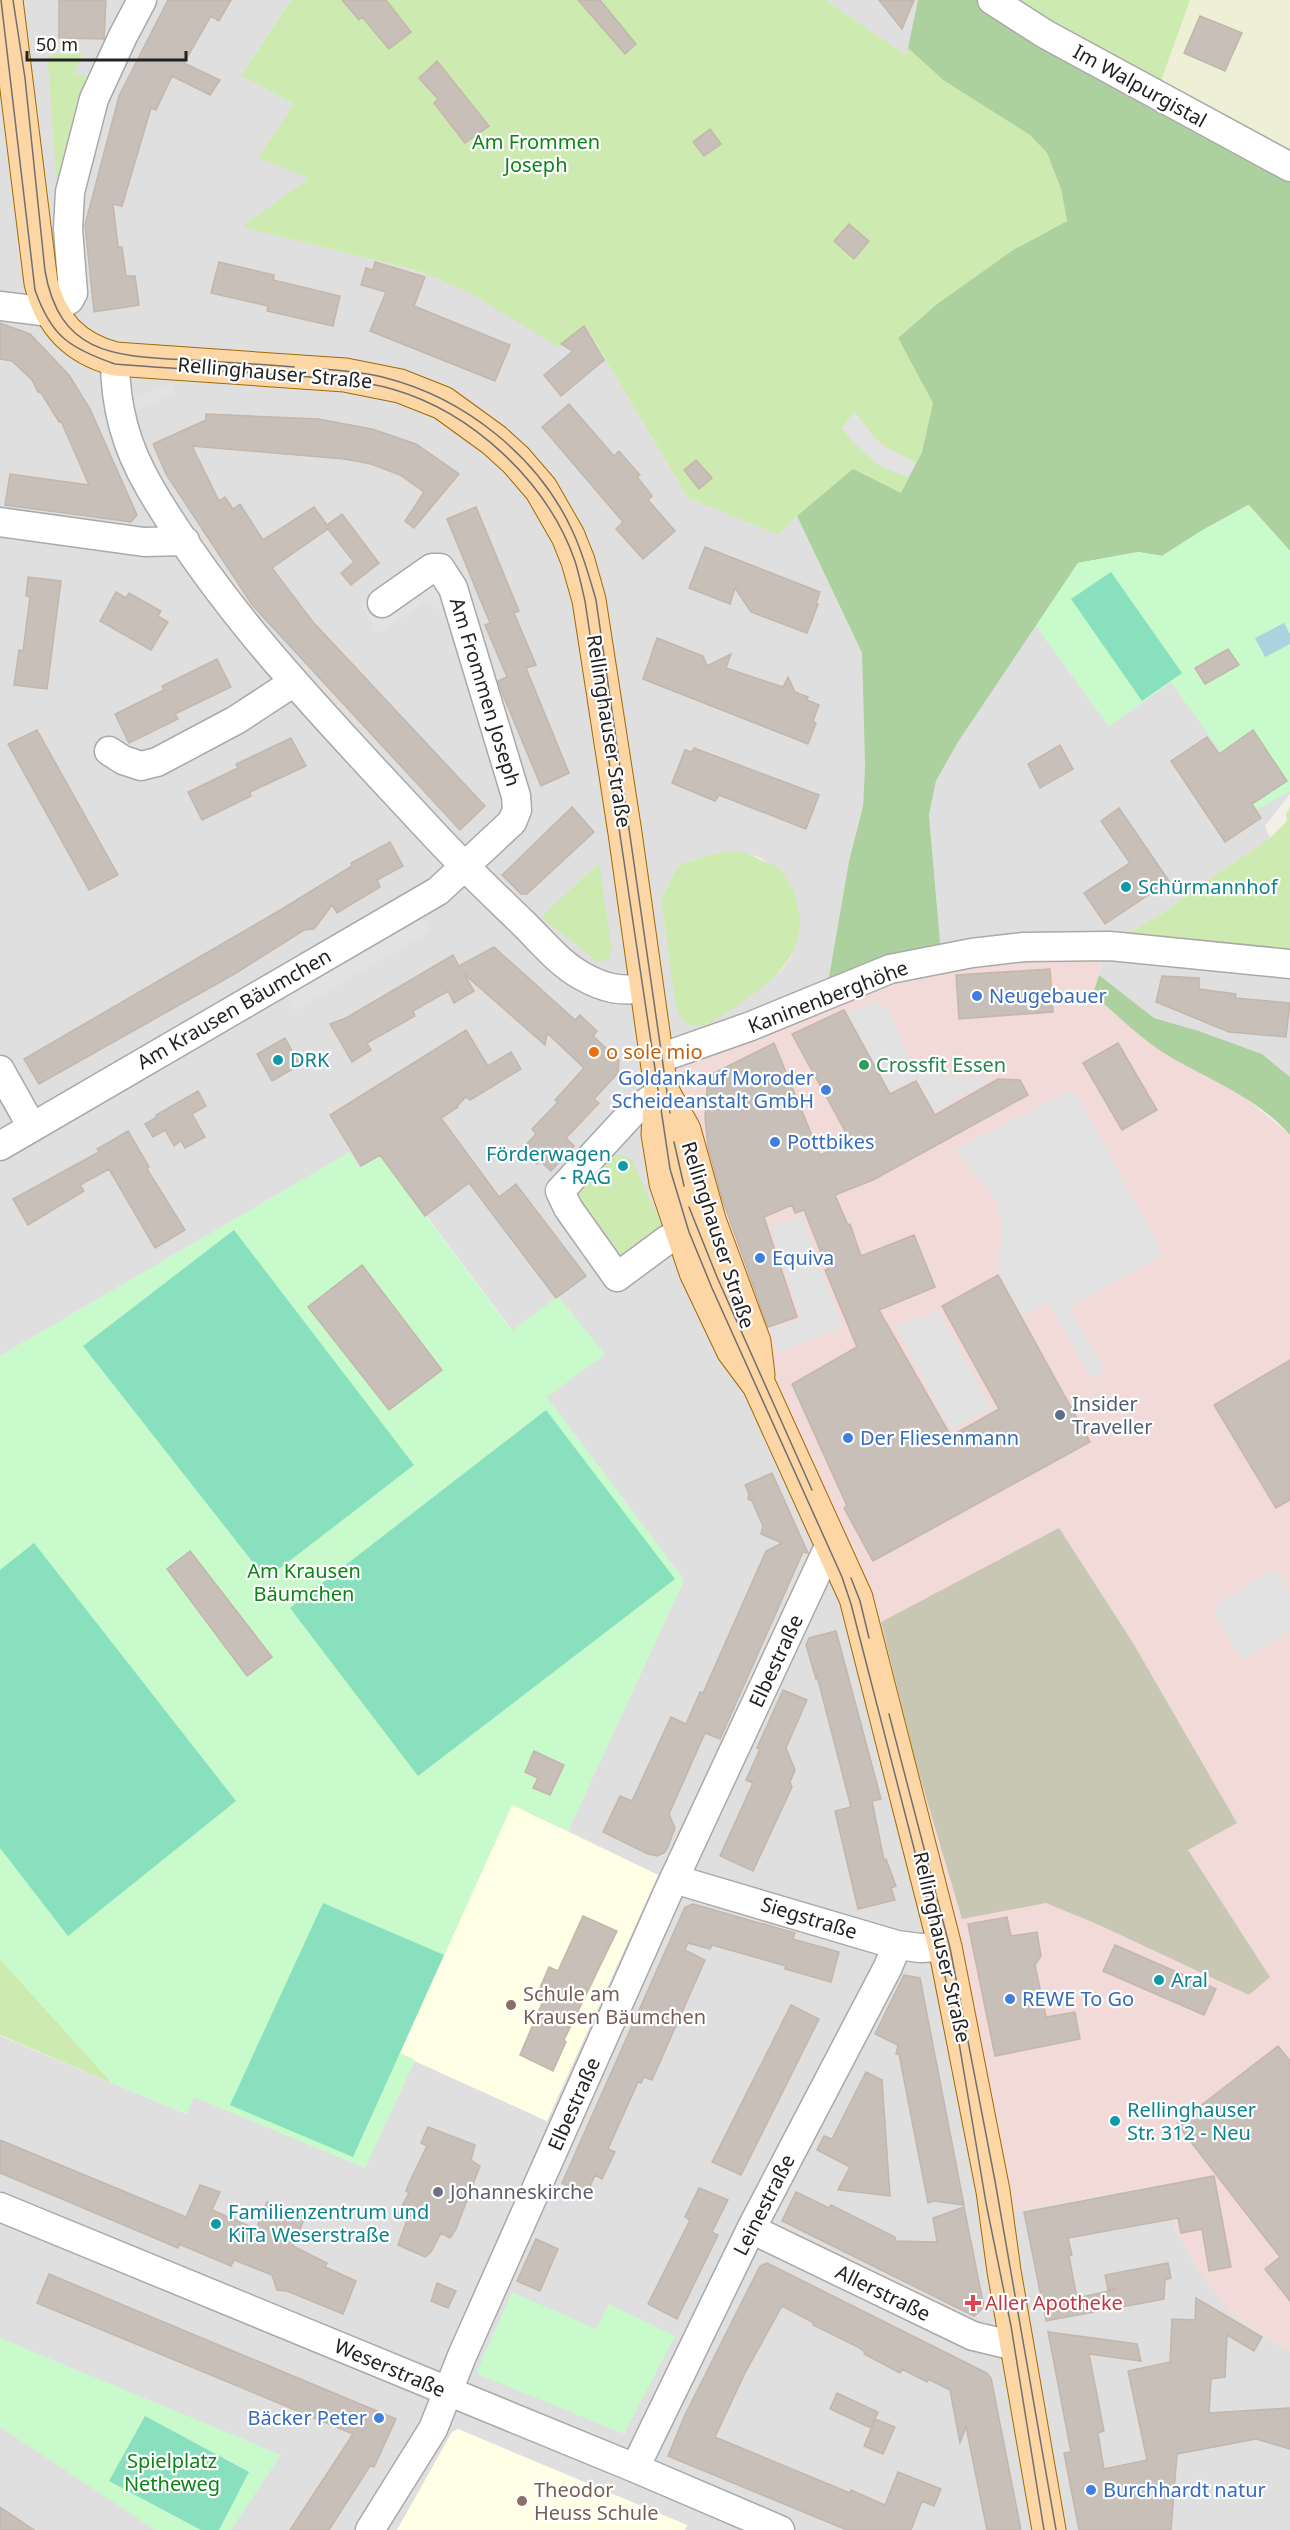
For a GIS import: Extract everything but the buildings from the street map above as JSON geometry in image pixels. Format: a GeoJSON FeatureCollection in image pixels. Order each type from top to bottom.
{"type":"FeatureCollection","features":[{"type":"Feature","properties":{"kind":"main road","name":"Rellinghauser Straße"},"geometry":{"type":"LineString","coordinates":[[6,0],[8,79],[38,267],[44,298],[64,332],[82,347],[115,359],[345,375],[400,386],[443,403],[494,440],[529,474],[541,489],[568,536],[589,600],[659,1074],[658,1134],[666,1183],[696,1272],[734,1350],[759,1385],[856,1598],[945,1947],[993,2191],[1004,2271],[1050,2530]]}},
{"type":"Feature","properties":{"kind":"main road","name":"Rellinghauser Straße"},"geometry":{"type":"LineString","coordinates":[[659,1074],[684,1130],[709,1220],[754,1342],[759,1385]]}},
{"type":"Feature","properties":{"kind":"street"},"geometry":{"type":"LineString","coordinates":[[0,306],[51,312],[69,300],[73,293],[68,229],[70,192],[94,99],[142,0]]}},
{"type":"Feature","properties":{"kind":"street","name":"Im Walpurgistal"},"geometry":{"type":"LineString","coordinates":[[992,0],[1045,34],[1290,167]]}},
{"type":"Feature","properties":{"kind":"street"},"geometry":{"type":"LineString","coordinates":[[115,359],[116,399],[125,435],[150,488],[237,616],[294,682],[464,868],[550,951],[581,976],[612,990],[647,988]]}},
{"type":"Feature","properties":{"kind":"street"},"geometry":{"type":"LineString","coordinates":[[0,522],[144,542],[185,541]]}},
{"type":"Feature","properties":{"kind":"street","name":"Am Frommen Joseph"},"geometry":{"type":"LineString","coordinates":[[382,603],[432,568],[440,568],[453,588],[516,796],[517,810],[512,822],[464,868]]}},
{"type":"Feature","properties":{"kind":"street"},"geometry":{"type":"LineString","coordinates":[[109,751],[123,760],[141,766],[157,762],[236,720],[294,682]]}},
{"type":"Feature","properties":{"kind":"street","name":"Am Krausen Bäumchen"},"geometry":{"type":"LineString","coordinates":[[0,1146],[438,891],[464,868]]}},
{"type":"Feature","properties":{"kind":"street","name":"Kaninenberghöhe"},"geometry":{"type":"LineString","coordinates":[[659,1074],[741,1030],[890,969],[972,952],[1024,947],[1110,946],[1290,964]]}},
{"type":"Feature","properties":{"kind":"street"},"geometry":{"type":"LineString","coordinates":[[0,1070],[32,1127]]}},
{"type":"Feature","properties":{"kind":"street","name":"Rellinghauser Straße"},"geometry":{"type":"LineString","coordinates":[[659,1074],[658,1094],[631,1114],[560,1191],[568,1208],[617,1277],[667,1240],[682,1232]]}},
{"type":"Feature","properties":{"kind":"street","name":"Elbestraße"},"geometry":{"type":"LineString","coordinates":[[370,2530],[433,2429],[496,2277],[674,1879],[831,1542]]}},
{"type":"Feature","properties":{"kind":"street","name":"Siegstraße"},"geometry":{"type":"LineString","coordinates":[[674,1879],[897,1945],[920,1948],[945,1947]]}},
{"type":"Feature","properties":{"kind":"street","name":"Leinestraße"},"geometry":{"type":"LineString","coordinates":[[635,2468],[751,2229],[888,1967],[897,1945]]}},
{"type":"Feature","properties":{"kind":"street","name":"Weserstraße"},"geometry":{"type":"LineString","coordinates":[[0,2207],[635,2468],[780,2530]]}},
{"type":"Feature","properties":{"kind":"street","name":"Allerstraße"},"geometry":{"type":"LineString","coordinates":[[751,2229],[973,2336],[1018,2347]]}},
{"type":"Feature","properties":{"kind":"shaded area"},"geometry":{"type":"Polygon","coordinates":[[[0,0],[291,0],[241,76],[294,104],[310,178],[243,227],[419,271],[472,294],[585,325],[688,498],[779,535],[797,516],[862,653],[865,765],[863,806],[849,861],[826,994],[845,1594],[935,1959],[1048,2530],[685,2530],[687,2525],[429,2477],[397,2530],[0,2530],[0,2036],[186,2114],[193,2096],[365,2167],[415,2060],[547,2121],[658,1875],[568,1831],[684,1580],[546,1397],[605,1354],[513,1331],[381,1155],[359,1168],[350,1152],[0,1356],[0,0]],[[732,851],[692,860],[674,873],[661,900],[668,949],[750,996],[783,969],[793,953],[794,894],[780,867],[770,865],[759,857],[732,851]]]}},
{"type":"Feature","properties":{"kind":"shaded area"},"geometry":{"type":"Polygon","coordinates":[[[826,0],[918,0],[908,57],[826,0]]]}},
{"type":"Feature","properties":{"kind":"shaded area"},"geometry":{"type":"Polygon","coordinates":[[[1190,0],[1290,0],[1290,165],[1157,92],[1190,0]]]}},
{"type":"Feature","properties":{"kind":"shaded area"},"geometry":{"type":"Polygon","coordinates":[[[172,383],[176,393],[137,410],[132,400],[172,383]]]}},
{"type":"Feature","properties":{"kind":"shaded area"},"geometry":{"type":"Polygon","coordinates":[[[854,411],[874,437],[886,447],[916,463],[908,478],[877,464],[851,440],[842,428],[854,411]]]}},
{"type":"Feature","properties":{"kind":"shaded area"},"geometry":{"type":"Polygon","coordinates":[[[424,555],[432,568],[447,606],[437,610],[426,601],[378,633],[360,604],[424,555]]]}},
{"type":"Feature","properties":{"kind":"shaded area","name":"Schürmannhof"},"geometry":{"type":"Polygon","coordinates":[[[1036,626],[1109,726],[1171,682],[1217,746],[1256,809],[1290,791],[1290,794],[1265,826],[1270,838],[1165,912],[1124,935],[941,953],[929,815],[936,781],[958,742],[1036,626]]]}},
{"type":"Feature","properties":{"kind":"shaded area"},"geometry":{"type":"Polygon","coordinates":[[[421,914],[431,931],[294,1011],[284,994],[421,914]]]}},
{"type":"Feature","properties":{"kind":"shaded area"},"geometry":{"type":"Polygon","coordinates":[[[973,956],[1102,960],[1094,994],[1170,1057],[1242,1095],[1290,1135],[1290,2352],[1231,2314],[1199,2271],[1176,2232],[1169,2183],[999,2214],[857,1597],[735,1330],[659,1059],[973,956]]]}},
{"type":"Feature","properties":{"kind":"shaded area"},"geometry":{"type":"Polygon","coordinates":[[[1102,960],[1290,978],[1290,1077],[1262,1054],[1199,1031],[1154,1018],[1099,975],[1102,960]]]}},
{"type":"Feature","properties":{"kind":"shaded area"},"geometry":{"type":"Polygon","coordinates":[[[874,1001],[889,1012],[902,1044],[914,1065],[954,1077],[996,1077],[935,1112],[917,1079],[890,1092],[847,1014],[874,1001]]]}},
{"type":"Feature","properties":{"kind":"shaded area"},"geometry":{"type":"Polygon","coordinates":[[[1068,1091],[1078,1095],[1163,1255],[1069,1308],[1106,1371],[1092,1379],[1048,1303],[1022,1316],[997,1269],[1002,1227],[996,1200],[955,1150],[1068,1091]]]}},
{"type":"Feature","properties":{"kind":"shaded area"},"geometry":{"type":"Polygon","coordinates":[[[801,1216],[843,1327],[779,1352],[771,1329],[801,1318],[770,1226],[801,1216]]]}},
{"type":"Feature","properties":{"kind":"shaded area"},"geometry":{"type":"Polygon","coordinates":[[[938,1309],[991,1408],[951,1430],[895,1326],[914,1317],[916,1321],[938,1309]]]}},
{"type":"Feature","properties":{"kind":"shaded area"},"geometry":{"type":"Polygon","coordinates":[[[1059,1528],[1133,1643],[1237,1823],[1188,1850],[1270,1977],[1249,1995],[1097,1924],[1046,1903],[962,1919],[916,1763],[881,1622],[1059,1528]]]}},
{"type":"Feature","properties":{"kind":"shaded area"},"geometry":{"type":"Polygon","coordinates":[[[1275,1568],[1290,1592],[1290,1631],[1242,1661],[1212,1607],[1275,1568]]]}},
{"type":"Feature","properties":{"kind":"shaded area","name":"Schule am Krausen Bäumchen"},"geometry":{"type":"Polygon","coordinates":[[[512,1805],[658,1875],[547,2121],[399,2054],[512,1805]]]}},
{"type":"Feature","properties":{"kind":"shaded area"},"geometry":{"type":"Polygon","coordinates":[[[1169,2183],[1176,2232],[1231,2314],[1290,2352],[1290,2530],[1051,2530],[999,2214],[1169,2183]]]}},
{"type":"Feature","properties":{"kind":"shaded area","name":"Theodor Heuss Schule"},"geometry":{"type":"Polygon","coordinates":[[[458,2429],[687,2525],[685,2530],[397,2530],[452,2432],[458,2429]]]}},
{"type":"Feature","properties":{"kind":"green space","name":"Am Frommen Joseph"},"geometry":{"type":"Polygon","coordinates":[[[291,0],[826,0],[907,56],[908,48],[943,80],[1030,135],[1047,153],[1061,189],[1067,221],[1013,250],[937,304],[898,338],[934,403],[922,452],[901,494],[797,516],[779,535],[688,498],[585,325],[558,347],[472,294],[419,271],[242,227],[309,178],[258,158],[294,104],[241,76],[291,0]]]}},
{"type":"Feature","properties":{"kind":"green space"},"geometry":{"type":"Polygon","coordinates":[[[918,0],[987,0],[1290,172],[1290,551],[1248,505],[1162,556],[1138,552],[1078,563],[958,742],[936,781],[929,815],[941,953],[826,994],[849,861],[863,806],[865,765],[862,653],[797,516],[853,469],[901,493],[922,452],[933,403],[898,338],[937,304],[1013,250],[1067,221],[1061,189],[1047,153],[1030,135],[943,80],[908,48],[918,0]]]}},
{"type":"Feature","properties":{"kind":"green space"},"geometry":{"type":"Polygon","coordinates":[[[1011,0],[1190,0],[1157,92],[1011,0]]]}},
{"type":"Feature","properties":{"kind":"green space"},"geometry":{"type":"Polygon","coordinates":[[[55,54],[83,54],[74,74],[86,76],[57,187],[48,64],[49,58],[55,54]]]}},
{"type":"Feature","properties":{"kind":"green space"},"geometry":{"type":"Polygon","coordinates":[[[1249,505],[1290,551],[1290,791],[1256,810],[1217,746],[1171,682],[1109,726],[1036,626],[1078,563],[1138,552],[1162,556],[1201,531],[1249,505]]]}},
{"type":"Feature","properties":{"kind":"green space"},"geometry":{"type":"Polygon","coordinates":[[[1111,572],[1182,673],[1142,701],[1071,599],[1111,572]]]}},
{"type":"Feature","properties":{"kind":"green space"},"geometry":{"type":"Polygon","coordinates":[[[1290,807],[1290,950],[1124,935],[1165,912],[1270,838],[1287,821],[1286,814],[1290,807]]]}},
{"type":"Feature","properties":{"kind":"green space"},"geometry":{"type":"Polygon","coordinates":[[[733,851],[780,867],[795,896],[800,920],[797,940],[789,958],[776,975],[760,989],[706,1026],[690,1025],[682,1019],[676,1007],[661,900],[681,864],[708,855],[733,851]]]}},
{"type":"Feature","properties":{"kind":"green space"},"geometry":{"type":"Polygon","coordinates":[[[599,863],[612,952],[604,962],[597,961],[541,917],[599,863]]]}},
{"type":"Feature","properties":{"kind":"green space"},"geometry":{"type":"Polygon","coordinates":[[[1099,975],[1154,1018],[1199,1031],[1262,1054],[1290,1077],[1290,1135],[1278,1122],[1250,1101],[1172,1058],[1131,1028],[1093,994],[1099,975]]]}},
{"type":"Feature","properties":{"kind":"green space","name":"Am Krausen Bäumchen"},"geometry":{"type":"Polygon","coordinates":[[[350,1152],[359,1168],[380,1155],[512,1331],[558,1296],[605,1354],[547,1397],[684,1580],[568,1831],[512,1805],[400,2053],[415,2060],[365,2168],[194,2097],[187,2114],[112,2083],[0,1959],[0,1356],[350,1152]]]}},
{"type":"Feature","properties":{"kind":"green space"},"geometry":{"type":"Polygon","coordinates":[[[606,1155],[623,1155],[632,1160],[662,1226],[660,1231],[623,1257],[573,1191],[606,1155]]]}},
{"type":"Feature","properties":{"kind":"green space"},"geometry":{"type":"Polygon","coordinates":[[[234,1230],[414,1465],[266,1579],[83,1346],[234,1230]]]}},
{"type":"Feature","properties":{"kind":"green space"},"geometry":{"type":"Polygon","coordinates":[[[546,1410],[675,1579],[418,1776],[290,1608],[546,1410]]]}},
{"type":"Feature","properties":{"kind":"green space"},"geometry":{"type":"Polygon","coordinates":[[[34,1543],[236,1801],[68,1936],[0,1848],[0,1570],[34,1543]]]}},
{"type":"Feature","properties":{"kind":"green space"},"geometry":{"type":"Polygon","coordinates":[[[323,1903],[444,1955],[353,2157],[230,2105],[323,1903]]]}},
{"type":"Feature","properties":{"kind":"green space"},"geometry":{"type":"Polygon","coordinates":[[[0,1959],[112,2083],[0,2035],[0,1959]]]}},
{"type":"Feature","properties":{"kind":"green space"},"geometry":{"type":"Polygon","coordinates":[[[512,2292],[596,2329],[609,2304],[675,2336],[624,2434],[480,2375],[477,2371],[512,2292]]]}},
{"type":"Feature","properties":{"kind":"green space","name":"Spielplatz Netheweg"},"geometry":{"type":"Polygon","coordinates":[[[0,2338],[281,2455],[231,2530],[155,2530],[0,2427],[0,2338]]]}},
{"type":"Feature","properties":{"kind":"green space"},"geometry":{"type":"Polygon","coordinates":[[[145,2416],[249,2472],[219,2530],[201,2530],[109,2481],[145,2416]]]}},
{"type":"Feature","properties":{"kind":"water"},"geometry":{"type":"Polygon","coordinates":[[[1284,623],[1290,634],[1290,644],[1265,657],[1255,638],[1284,623]]]}},
{"type":"Feature","properties":{"kind":"tram line"},"geometry":{"type":"LineString","coordinates":[[1,0],[35,290],[48,319],[64,338],[85,352],[115,364],[352,381],[392,389],[422,400],[478,432],[526,477],[546,504],[575,561],[585,601],[670,1169],[689,1232],[712,1288],[842,1577],[851,1604],[934,1926],[957,2031],[986,2203],[1011,2326],[1044,2530]]}},
{"type":"Feature","properties":{"kind":"tram line"},"geometry":{"type":"LineString","coordinates":[[13,0],[25,78],[45,271],[52,299],[64,320],[78,335],[95,346],[115,352],[162,359],[294,367]]}},
{"type":"Feature","properties":{"kind":"tram line"},"geometry":{"type":"LineString","coordinates":[[317,369],[386,378],[415,387],[470,415],[496,434],[540,478],[572,530],[583,556],[596,600],[670,1113]]}},
{"type":"Feature","properties":{"kind":"tram line"},"geometry":{"type":"LineString","coordinates":[[674,1142],[684,1186]]}},
{"type":"Feature","properties":{"kind":"tram line"},"geometry":{"type":"LineString","coordinates":[[689,1207],[717,1277],[812,1490]]}},
{"type":"Feature","properties":{"kind":"tram line"},"geometry":{"type":"LineString","coordinates":[[851,1578],[860,1601],[869,1638]]}},
{"type":"Feature","properties":{"kind":"tram line"},"geometry":{"type":"LineString","coordinates":[[889,1714],[950,1948],[995,2181],[1056,2530]]}},
{"type":"Feature","properties":{"kind":"place","name":"Schürmannhof"},"geometry":{"type":"Point","coordinates":[1126,887]}},
{"type":"Feature","properties":{"kind":"place","name":"Neugebauer"},"geometry":{"type":"Point","coordinates":[977,996]}},
{"type":"Feature","properties":{"kind":"place","name":"o sole mio"},"geometry":{"type":"Point","coordinates":[594,1052]}},
{"type":"Feature","properties":{"kind":"place","name":"DRK"},"geometry":{"type":"Point","coordinates":[278,1060]}},
{"type":"Feature","properties":{"kind":"place","name":"Crossfit Essen"},"geometry":{"type":"Point","coordinates":[864,1065]}},
{"type":"Feature","properties":{"kind":"place","name":"Goldankauf Moroder Scheideanstalt GmbH"},"geometry":{"type":"Point","coordinates":[826,1090]}},
{"type":"Feature","properties":{"kind":"place","name":"Pottbikes"},"geometry":{"type":"Point","coordinates":[775,1142]}},
{"type":"Feature","properties":{"kind":"place","name":"Förderwagen - RAG"},"geometry":{"type":"Point","coordinates":[623,1166]}},
{"type":"Feature","properties":{"kind":"place","name":"Equiva"},"geometry":{"type":"Point","coordinates":[760,1258]}},
{"type":"Feature","properties":{"kind":"place","name":"Insider Traveller"},"geometry":{"type":"Point","coordinates":[1060,1415]}},
{"type":"Feature","properties":{"kind":"place","name":"Der Fliesenmann"},"geometry":{"type":"Point","coordinates":[848,1438]}},
{"type":"Feature","properties":{"kind":"place","name":"Aral"},"geometry":{"type":"Point","coordinates":[1159,1980]}},
{"type":"Feature","properties":{"kind":"place","name":"REWE To Go"},"geometry":{"type":"Point","coordinates":[1010,1999]}},
{"type":"Feature","properties":{"kind":"place","name":"Schule am Krausen Bäumchen"},"geometry":{"type":"Point","coordinates":[511,2005]}},
{"type":"Feature","properties":{"kind":"place","name":"Rellinghauser Str. 312 - Neu"},"geometry":{"type":"Point","coordinates":[1115,2121]}},
{"type":"Feature","properties":{"kind":"place","name":"Johanneskirche"},"geometry":{"type":"Point","coordinates":[438,2192]}},
{"type":"Feature","properties":{"kind":"place","name":"Familienzentrum und KiTa Weserstraße"},"geometry":{"type":"Point","coordinates":[216,2224]}},
{"type":"Feature","properties":{"kind":"place","name":"Aller Apotheke"},"geometry":{"type":"Point","coordinates":[973,2303]}},
{"type":"Feature","properties":{"kind":"place","name":"Bäcker Peter"},"geometry":{"type":"Point","coordinates":[379,2418]}},
{"type":"Feature","properties":{"kind":"place","name":"Burchhardt natur"},"geometry":{"type":"Point","coordinates":[1091,2490]}},
{"type":"Feature","properties":{"kind":"place","name":"Theodor Heuss Schule"},"geometry":{"type":"Point","coordinates":[522,2501]}}]}
